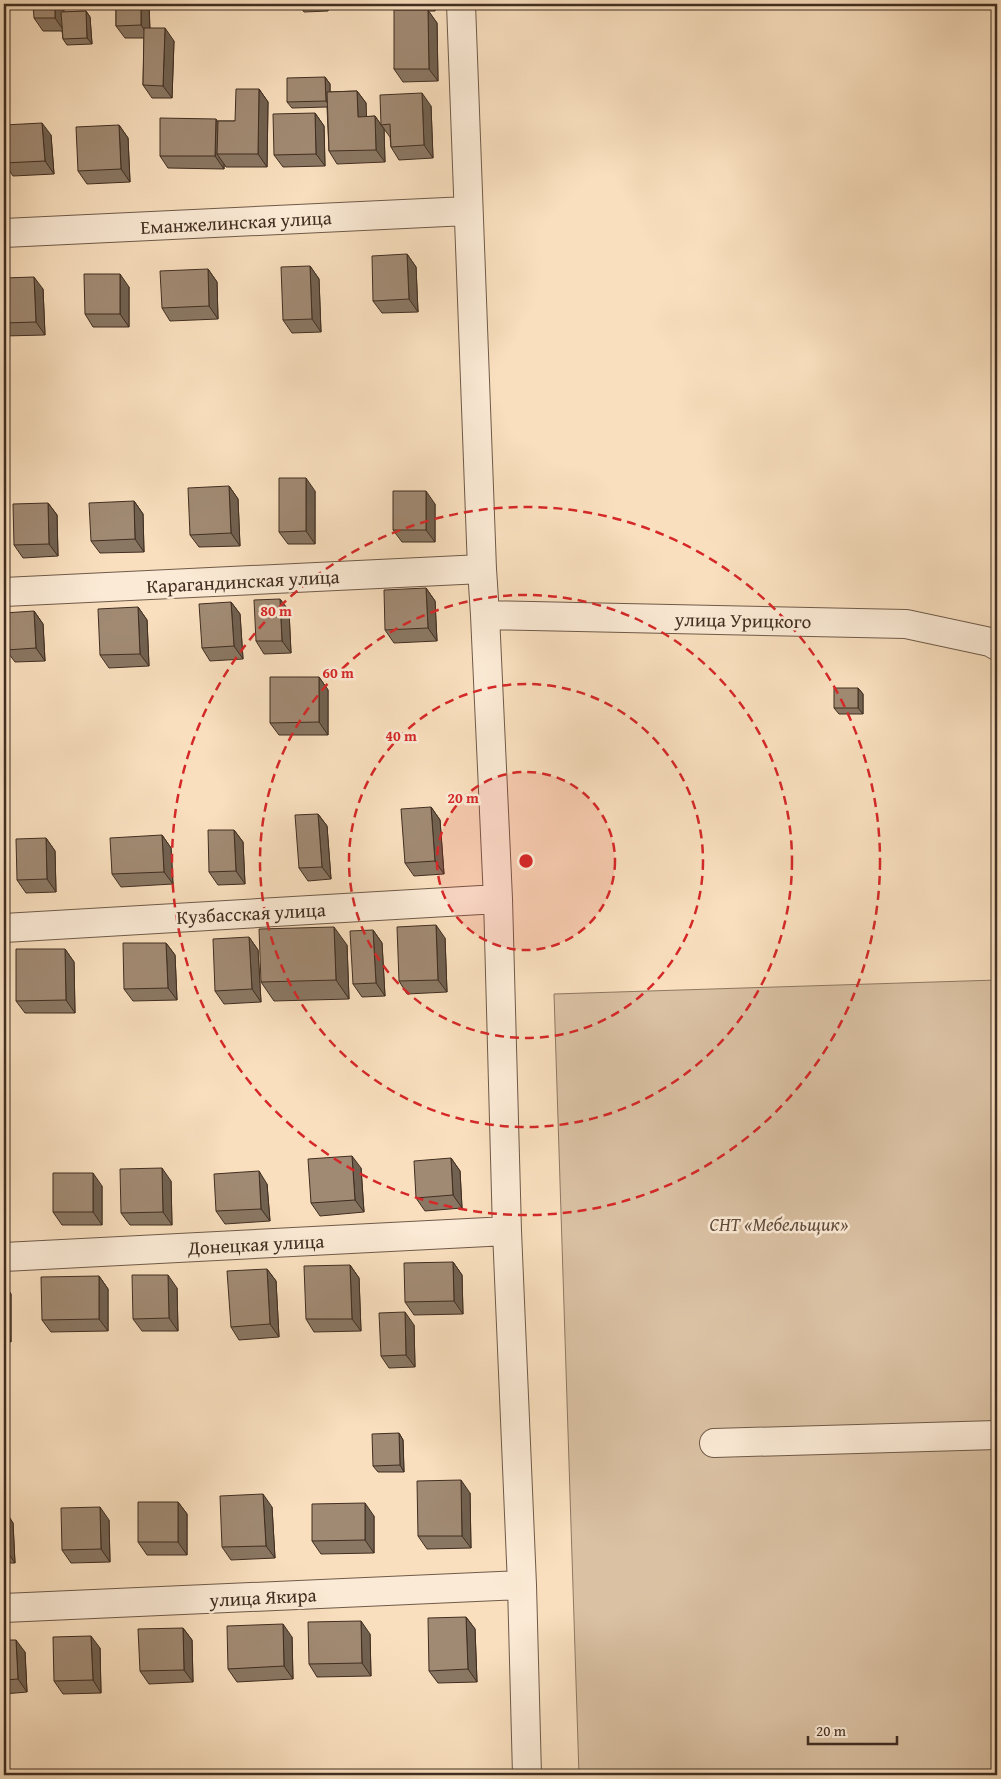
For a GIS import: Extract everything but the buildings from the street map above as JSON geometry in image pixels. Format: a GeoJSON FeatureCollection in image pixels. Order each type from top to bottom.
{"type":"FeatureCollection","features":[{"type":"Feature","properties":{"kind":"street"},"geometry":{"type":"LineString","coordinates":[[461,4],[467,211],[498,899],[507,1231],[522,1585],[527,1775]]}},
{"type":"Feature","properties":{"kind":"street","name":"Еманжелинская улица"},"geometry":{"type":"LineString","coordinates":[[4,233],[467,211]]}},
{"type":"Feature","properties":{"kind":"street","name":"Карагандинская улица"},"geometry":{"type":"LineString","coordinates":[[4,592],[482,569]]}},
{"type":"Feature","properties":{"kind":"street","name":"улица Урицкого"},"geometry":{"type":"LineString","coordinates":[[485,615],[906,624],[990,642],[997,646]]}},
{"type":"Feature","properties":{"kind":"street","name":"Кузбасская улица"},"geometry":{"type":"LineString","coordinates":[[4,928],[498,899]]}},
{"type":"Feature","properties":{"kind":"street","name":"Донецкая улица"},"geometry":{"type":"LineString","coordinates":[[4,1257],[507,1231]]}},
{"type":"Feature","properties":{"kind":"street"},"geometry":{"type":"LineString","coordinates":[[714,1443],[997,1435]]}},
{"type":"Feature","properties":{"kind":"street","name":"улица Якира"},"geometry":{"type":"LineString","coordinates":[[4,1608],[522,1585]]}},
{"type":"Feature","properties":{"kind":"green space","name":"СНТ «Мебельщик»"},"geometry":{"type":"Polygon","coordinates":[[[997,980],[997,1775],[579,1775],[554,994],[997,980]]]}}]}
